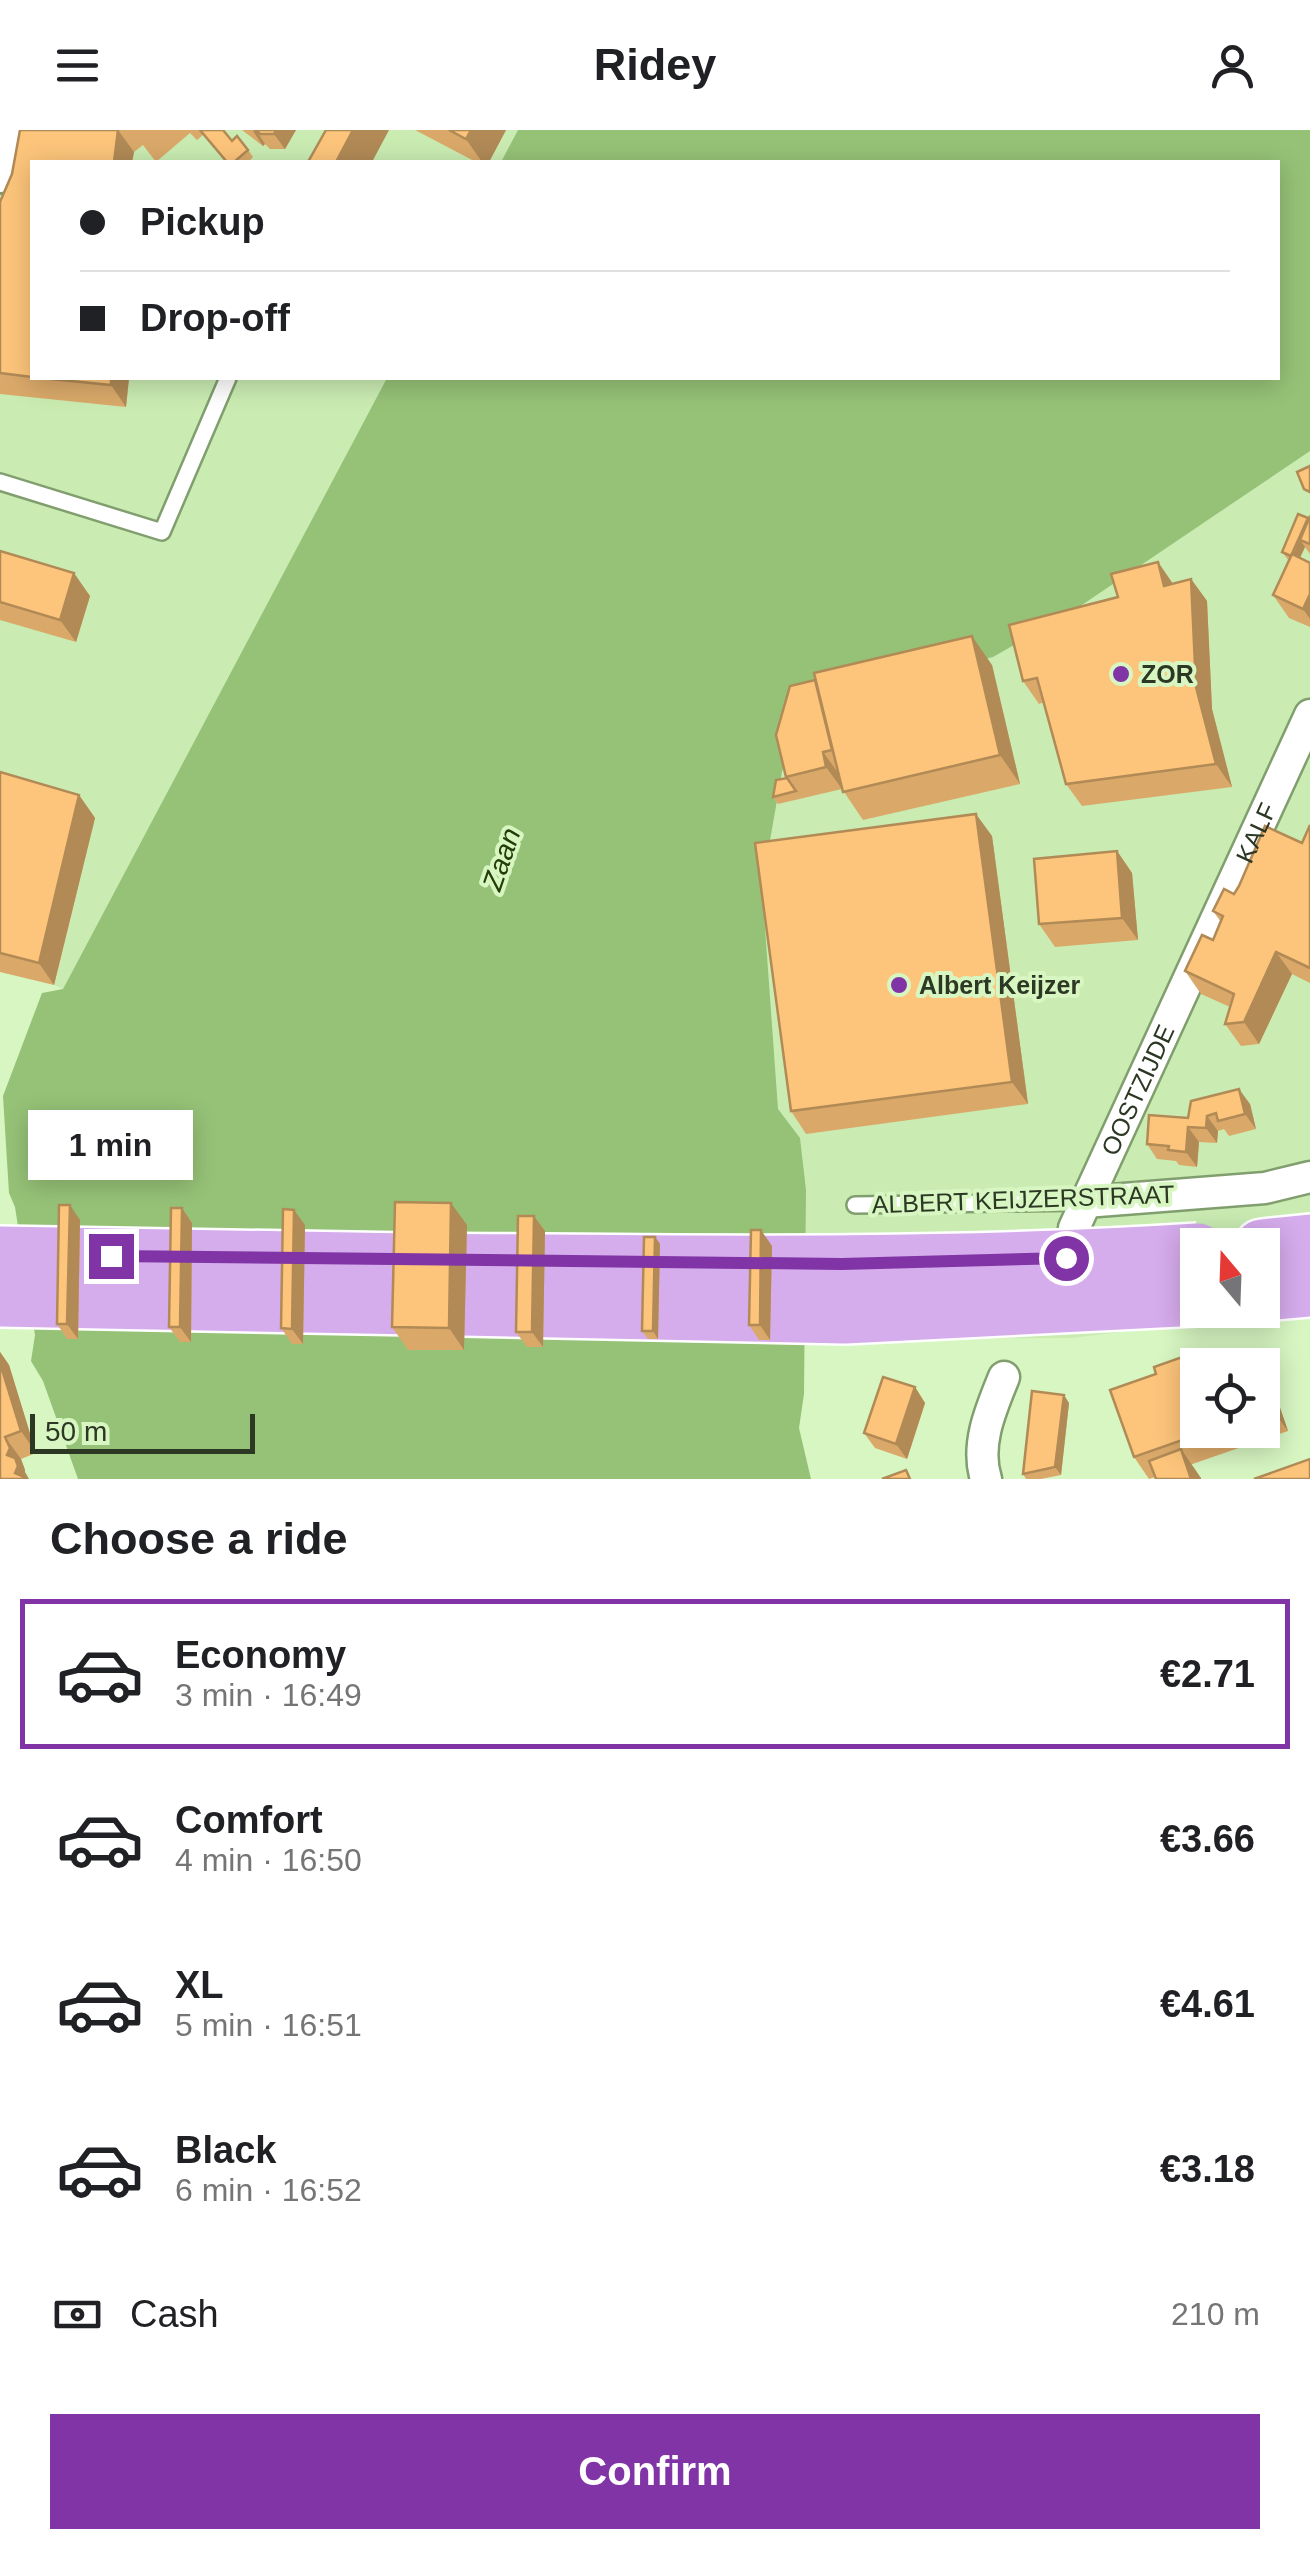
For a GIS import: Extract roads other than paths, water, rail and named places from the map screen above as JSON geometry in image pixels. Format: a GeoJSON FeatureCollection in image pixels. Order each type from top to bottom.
{"type":"FeatureCollection","features":[{"type":"Feature","properties":{"kind":"highway"},"geometry":{"type":"LineString","coordinates":[[1280,1245],[1310,1242]]}},
{"type":"Feature","properties":{"kind":"highway"},"geometry":{"type":"LineString","coordinates":[[0,1254],[842,1264],[1180,1252]]}},
{"type":"Feature","properties":{"kind":"highway"},"geometry":{"type":"LineString","coordinates":[[1280,1292],[1310,1289]]}},
{"type":"Feature","properties":{"kind":"highway"},"geometry":{"type":"LineString","coordinates":[[0,1299],[845,1316],[1180,1299]]}},
{"type":"Feature","properties":{"kind":"street"},"geometry":{"type":"LineString","coordinates":[[0,171],[4,130]]}},
{"type":"Feature","properties":{"kind":"street","name":"KALF"},"geometry":{"type":"LineString","coordinates":[[1202,950],[1310,715]]}},
{"type":"Feature","properties":{"kind":"street","name":"OOSTZIJDE"},"geometry":{"type":"LineString","coordinates":[[1080,1215],[1202,950]]}},
{"type":"Feature","properties":{"kind":"street","name":"ALBERT KEIJZERSTRAAT"},"geometry":{"type":"LineString","coordinates":[[1080,1215],[1265,1188],[1310,1177]]}},
{"type":"Feature","properties":{"kind":"street"},"geometry":{"type":"LineString","coordinates":[[986,1479],[980,1463],[988,1417],[1004,1378]]}},
{"type":"Feature","properties":{"kind":"lane"},"geometry":{"type":"LineString","coordinates":[[0,482],[162,532],[227,380]]}},
{"type":"Feature","properties":{"kind":"lane","name":"ALBERT KEIJZERSTRAAT"},"geometry":{"type":"LineString","coordinates":[[855,1205],[1080,1215]]}},
{"type":"Feature","properties":{"kind":"water","name":"Zaan"},"geometry":{"type":"Polygon","coordinates":[[[518,130],[1310,130],[1310,451],[1073,611],[993,657],[801,705],[782,772],[762,886],[778,1109],[800,1138],[806,1190],[804,1394],[799,1428],[811,1479],[78,1479],[43,1381],[31,1361],[35,1335],[15,1207],[9,1193],[3,1096],[42,993],[63,989],[386,380],[1280,380],[1280,160],[502,160],[518,130]]]}},
{"type":"Feature","properties":{"kind":"place","name":"ZOR"},"geometry":{"type":"Point","coordinates":[1121,674]}},
{"type":"Feature","properties":{"kind":"place","name":"Albert Keijzer"},"geometry":{"type":"Point","coordinates":[899,985]}}]}
